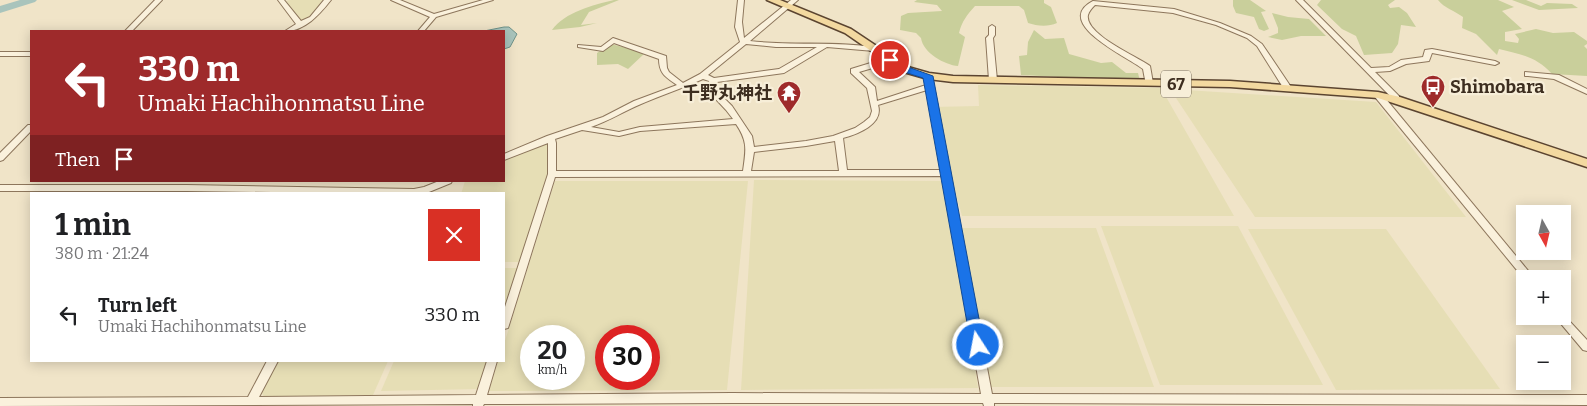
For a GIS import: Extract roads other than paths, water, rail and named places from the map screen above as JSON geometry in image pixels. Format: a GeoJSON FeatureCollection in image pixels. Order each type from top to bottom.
{"type":"FeatureCollection","features":[{"type":"Feature","properties":{"kind":"main road","name":"67"},"geometry":{"type":"LineString","coordinates":[[772,0],[792,4],[848,31],[904,69],[928,82],[993,80],[1230,84],[1287,87],[1378,96],[1396,99],[1587,163]]}},
{"type":"Feature","properties":{"kind":"street"},"geometry":{"type":"LineString","coordinates":[[129,30],[159,0]]}},
{"type":"Feature","properties":{"kind":"street"},"geometry":{"type":"LineString","coordinates":[[281,0],[300,24]]}},
{"type":"Feature","properties":{"kind":"street"},"geometry":{"type":"LineString","coordinates":[[290,30],[312,18],[328,0]]}},
{"type":"Feature","properties":{"kind":"street"},"geometry":{"type":"LineString","coordinates":[[394,0],[434,16]]}},
{"type":"Feature","properties":{"kind":"street"},"geometry":{"type":"LineString","coordinates":[[422,30],[434,16],[490,0]]}},
{"type":"Feature","properties":{"kind":"street"},"geometry":{"type":"LineString","coordinates":[[741,0],[739,8],[740,37],[743,42]]}},
{"type":"Feature","properties":{"kind":"street"},"geometry":{"type":"LineString","coordinates":[[1160,8],[1161,0]]}},
{"type":"Feature","properties":{"kind":"street"},"geometry":{"type":"LineString","coordinates":[[1299,0],[1370,70],[1396,99]]}},
{"type":"Feature","properties":{"kind":"street"},"geometry":{"type":"LineString","coordinates":[[1150,83],[1147,68],[1134,58],[1102,42],[1089,27],[1084,17],[1090,4],[1108,2],[1128,8],[1160,8],[1218,24],[1255,41],[1265,49],[1287,87]]}},
{"type":"Feature","properties":{"kind":"street"},"geometry":{"type":"LineString","coordinates":[[505,157],[550,138],[606,119],[637,103],[703,76],[792,4]]}},
{"type":"Feature","properties":{"kind":"street"},"geometry":{"type":"LineString","coordinates":[[992,27],[992,35],[989,38],[993,80]]}},
{"type":"Feature","properties":{"kind":"street"},"geometry":{"type":"LineString","coordinates":[[580,46],[603,49],[613,40],[652,53],[663,58],[663,68],[666,73],[682,86]]}},
{"type":"Feature","properties":{"kind":"street"},"geometry":{"type":"LineString","coordinates":[[743,42],[777,46],[856,45],[874,49]]}},
{"type":"Feature","properties":{"kind":"street"},"geometry":{"type":"LineString","coordinates":[[703,76],[713,80],[781,71],[827,45]]}},
{"type":"Feature","properties":{"kind":"street"},"geometry":{"type":"LineString","coordinates":[[1370,70],[1390,69],[1404,62],[1426,59],[1428,52],[1432,51],[1495,63]]}},
{"type":"Feature","properties":{"kind":"street"},"geometry":{"type":"LineString","coordinates":[[0,54],[30,54]]}},
{"type":"Feature","properties":{"kind":"street"},"geometry":{"type":"LineString","coordinates":[[750,150],[801,144],[858,130],[874,118],[876,111],[871,88],[854,71],[890,60]]}},
{"type":"Feature","properties":{"kind":"street"},"geometry":{"type":"LineString","coordinates":[[1528,74],[1556,77],[1587,92]]}},
{"type":"Feature","properties":{"kind":"street"},"geometry":{"type":"LineString","coordinates":[[713,80],[715,94],[748,136],[750,150],[747,173]]}},
{"type":"Feature","properties":{"kind":"street"},"geometry":{"type":"LineString","coordinates":[[874,104],[928,82],[989,402]]}},
{"type":"Feature","properties":{"kind":"street"},"geometry":{"type":"LineString","coordinates":[[1378,96],[1523,270]]}},
{"type":"Feature","properties":{"kind":"street"},"geometry":{"type":"LineString","coordinates":[[580,127],[619,134],[640,129],[738,121]]}},
{"type":"Feature","properties":{"kind":"street"},"geometry":{"type":"LineString","coordinates":[[0,158],[30,128]]}},
{"type":"Feature","properties":{"kind":"street"},"geometry":{"type":"LineString","coordinates":[[839,136],[843,173]]}},
{"type":"Feature","properties":{"kind":"street"},"geometry":{"type":"LineString","coordinates":[[505,322],[552,174],[552,143],[550,138]]}},
{"type":"Feature","properties":{"kind":"street"},"geometry":{"type":"LineString","coordinates":[[552,174],[945,173]]}},
{"type":"Feature","properties":{"kind":"street"},"geometry":{"type":"LineString","coordinates":[[0,188],[189,184],[364,192],[414,192],[426,190],[446,182]]}},
{"type":"Feature","properties":{"kind":"street"},"geometry":{"type":"LineString","coordinates":[[1569,325],[1587,347]]}},
{"type":"Feature","properties":{"kind":"street"},"geometry":{"type":"LineString","coordinates":[[251,401],[272,362]]}},
{"type":"Feature","properties":{"kind":"street"},"geometry":{"type":"LineString","coordinates":[[479,403],[492,362]]}},
{"type":"Feature","properties":{"kind":"street"},"geometry":{"type":"LineString","coordinates":[[0,403],[218,404],[251,401],[479,403],[1500,402],[1587,400]]}},
{"type":"Feature","properties":{"kind":"water"},"geometry":{"type":"Polygon","coordinates":[[[509,27],[517,34],[510,47],[505,49],[505,30],[489,30],[509,27]]]}},
{"type":"Feature","properties":{"kind":"waterway"},"geometry":{"type":"LineString","coordinates":[[0,10],[31,0]]}},
{"type":"Feature","properties":{"kind":"place","name":"Shimobara"},"geometry":{"type":"Point","coordinates":[1433,108]}},
{"type":"Feature","properties":{"kind":"place","name":"千野丸神社"},"geometry":{"type":"Point","coordinates":[789,114]}}]}
